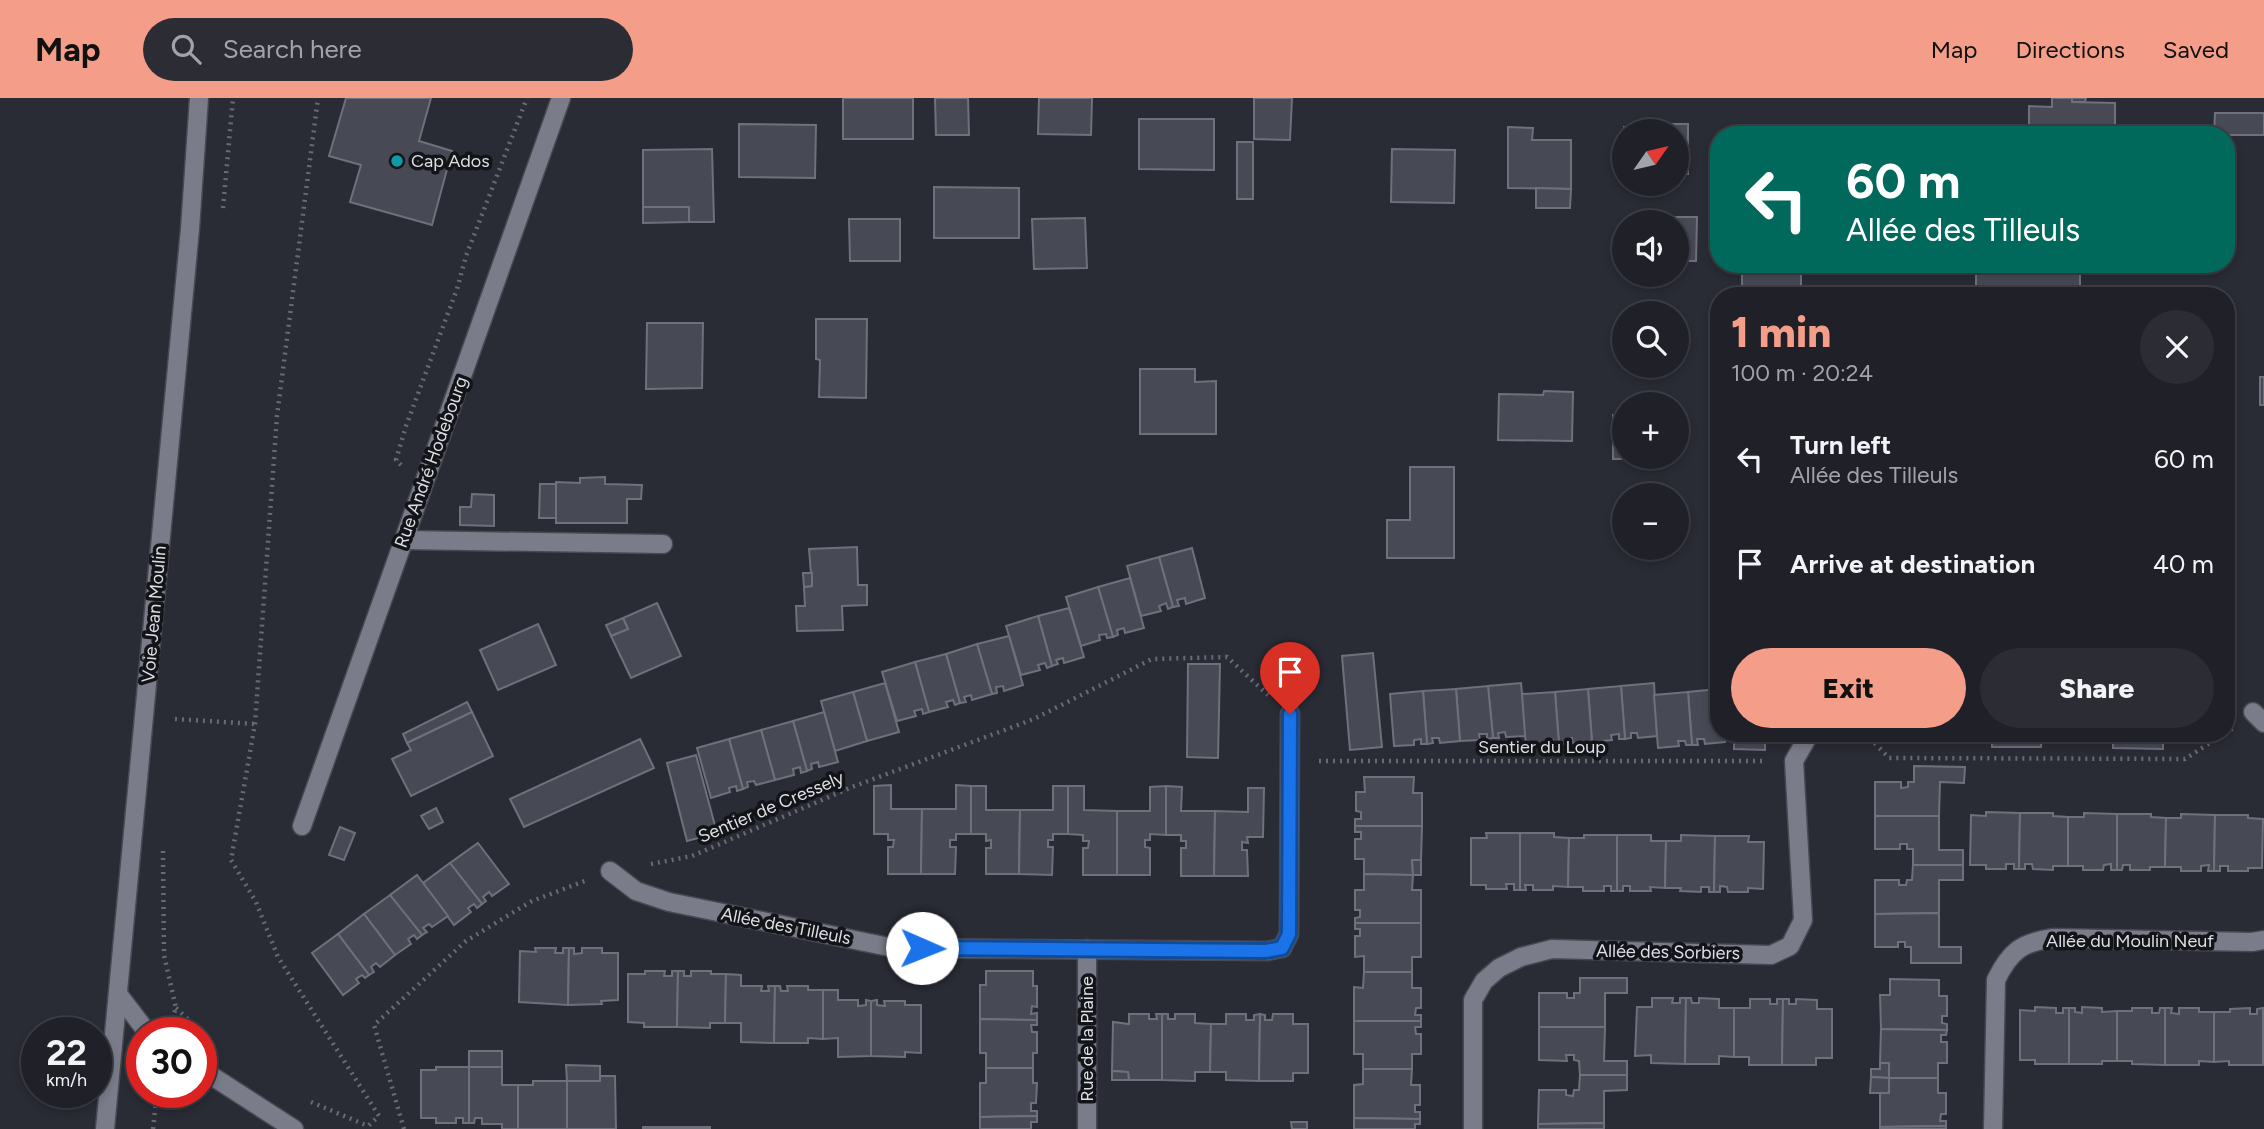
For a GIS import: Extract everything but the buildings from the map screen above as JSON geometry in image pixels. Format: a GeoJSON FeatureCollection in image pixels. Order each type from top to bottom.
{"type":"FeatureCollection","features":[{"type":"Feature","properties":{"kind":"street","name":"Voie Jean Moulin"},"geometry":{"type":"LineString","coordinates":[[105,1129],[189,243],[200,98]]}},
{"type":"Feature","properties":{"kind":"street","name":"Rue André Hodebourg"},"geometry":{"type":"LineString","coordinates":[[302,825],[561,98]]}},
{"type":"Feature","properties":{"kind":"street"},"geometry":{"type":"LineString","coordinates":[[404,540],[663,544]]}},
{"type":"Feature","properties":{"kind":"street","name":"Allée des Tilleuls"},"geometry":{"type":"LineString","coordinates":[[610,871],[636,891],[669,902],[894,948],[1266,951],[1282,948],[1289,934],[1290,714]]}},
{"type":"Feature","properties":{"kind":"street"},"geometry":{"type":"LineString","coordinates":[[1794,761],[1805,742]]}},
{"type":"Feature","properties":{"kind":"street","name":"Allée des Sorbiers"},"geometry":{"type":"LineString","coordinates":[[1472,1129],[1473,1000],[1485,981],[1499,968],[1521,957],[1552,949],[1771,954],[1790,946],[1803,920],[1794,761]]}},
{"type":"Feature","properties":{"kind":"street","name":"Allée du Moulin Neuf"},"geometry":{"type":"LineString","coordinates":[[1993,1129],[1996,980],[2005,962],[2016,951],[2033,941],[2054,938],[2252,942],[2264,940]]}},
{"type":"Feature","properties":{"kind":"street","name":"Rue de la Plaine"},"geometry":{"type":"LineString","coordinates":[[1087,949],[1087,1129]]}},
{"type":"Feature","properties":{"kind":"street"},"geometry":{"type":"LineString","coordinates":[[118,994],[136,1017]]}},
{"type":"Feature","properties":{"kind":"street"},"geometry":{"type":"LineString","coordinates":[[217,1079],[294,1129]]}},
{"type":"Feature","properties":{"kind":"path"},"geometry":{"type":"LineString","coordinates":[[223,209],[233,98]]}},
{"type":"Feature","properties":{"kind":"path"},"geometry":{"type":"LineString","coordinates":[[307,1100],[368,1126],[379,1116],[278,957],[256,902],[231,860],[256,724],[277,416],[318,98]]}},
{"type":"Feature","properties":{"kind":"path"},"geometry":{"type":"LineString","coordinates":[[421,489],[396,460],[457,289],[466,256],[527,98]]}},
{"type":"Feature","properties":{"kind":"path","name":"Sentier de Cressely"},"geometry":{"type":"LineString","coordinates":[[404,1129],[374,1025],[466,942],[532,901],[610,871],[692,856],[852,788],[1034,719],[1152,659],[1227,657],[1290,714]]}},
{"type":"Feature","properties":{"kind":"path"},"geometry":{"type":"LineString","coordinates":[[173,732],[176,708]]}},
{"type":"Feature","properties":{"kind":"path"},"geometry":{"type":"LineString","coordinates":[[2235,729],[2258,717]]}},
{"type":"Feature","properties":{"kind":"path"},"geometry":{"type":"LineString","coordinates":[[174,719],[256,724]]}},
{"type":"Feature","properties":{"kind":"path"},"geometry":{"type":"LineString","coordinates":[[1874,742],[1889,758],[2185,759],[2213,742]]}},
{"type":"Feature","properties":{"kind":"path","name":"Sentier du Loup"},"geometry":{"type":"LineString","coordinates":[[1289,761],[1794,761]]}},
{"type":"Feature","properties":{"kind":"path"},"geometry":{"type":"LineString","coordinates":[[163,847],[164,955],[176,1008],[185,1017]]}},
{"type":"Feature","properties":{"kind":"path"},"geometry":{"type":"LineString","coordinates":[[153,1129],[156,1108]]}},
{"type":"Feature","properties":{"kind":"place","name":"Cap Ados"},"geometry":{"type":"Point","coordinates":[397,161]}},
{"type":"Feature","properties":{"kind":"route"},"geometry":{"type":"LineString","coordinates":[[922,948],[1266,951],[1282,948],[1289,934],[1290,714]]}}]}
